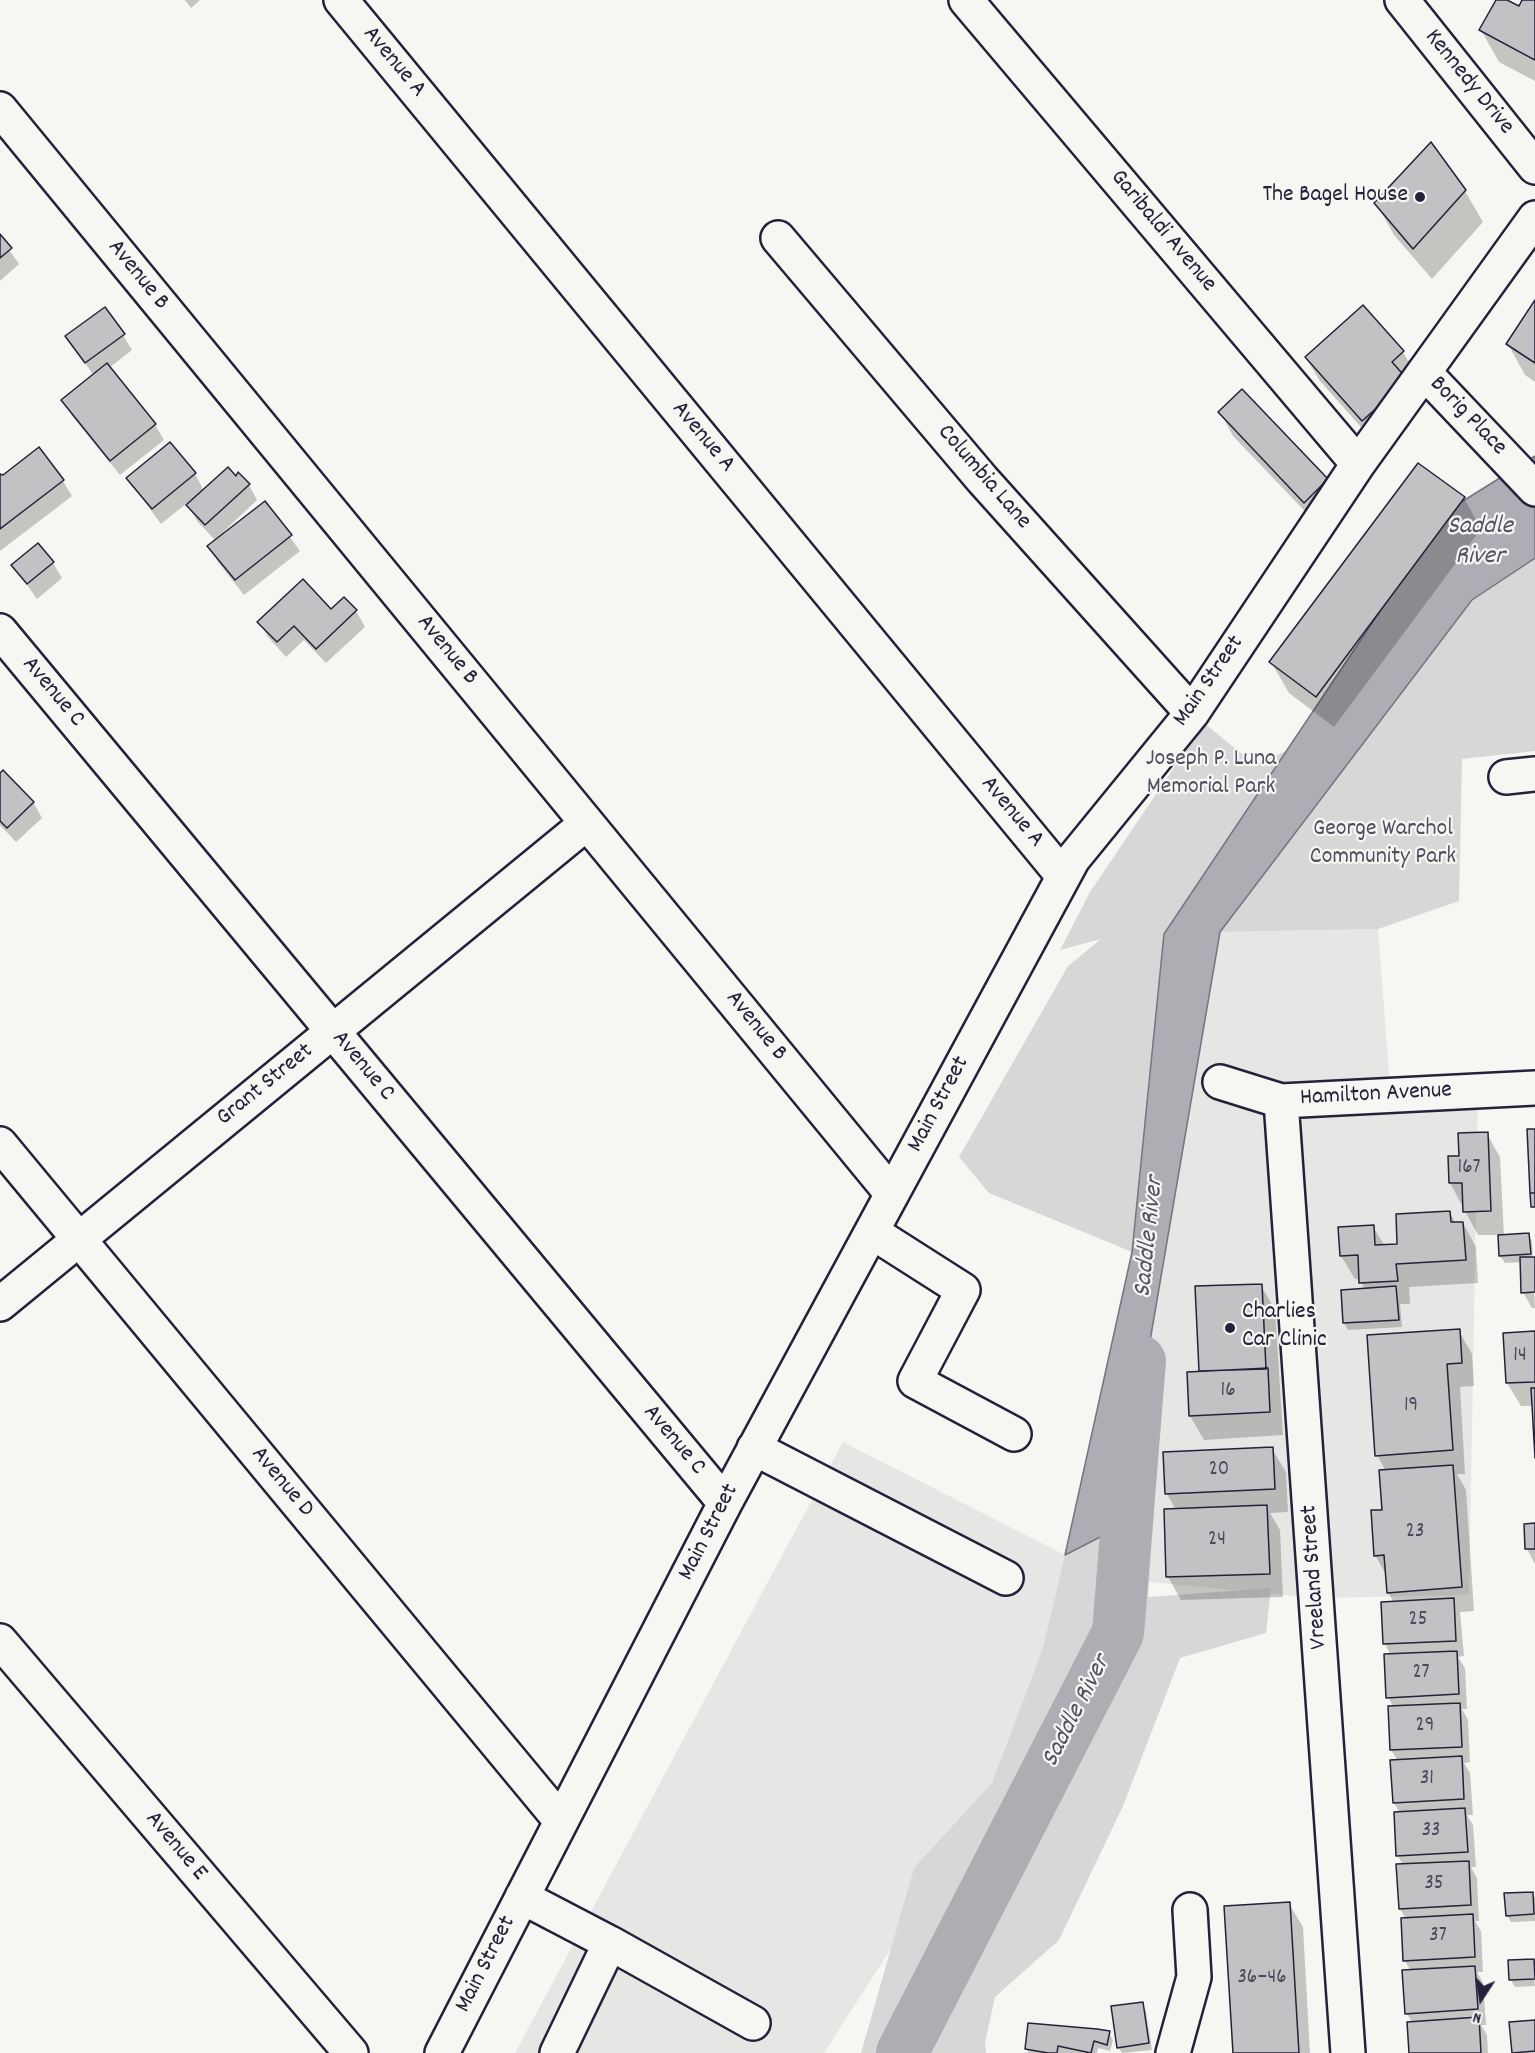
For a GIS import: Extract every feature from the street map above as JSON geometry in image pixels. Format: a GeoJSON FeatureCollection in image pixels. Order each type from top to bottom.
{"type":"FeatureCollection","features":[{"type":"Feature","properties":{"kind":"street","name":"Avenue A"},"geometry":{"type":"LineString","coordinates":[[340,0],[1063,876]]}},
{"type":"Feature","properties":{"kind":"street","name":"Garibaldi Avenue"},"geometry":{"type":"LineString","coordinates":[[966,0],[1358,464]]}},
{"type":"Feature","properties":{"kind":"street","name":"Kennedy Drive"},"geometry":{"type":"LineString","coordinates":[[1402,0],[1535,167]]}},
{"type":"Feature","properties":{"kind":"street","name":"Avenue B"},"geometry":{"type":"LineString","coordinates":[[0,109],[892,1194]]}},
{"type":"Feature","properties":{"kind":"street","name":"Main Street"},"geometry":{"type":"LineString","coordinates":[[442,2053],[754,1448],[1073,859],[1192,713],[1358,464],[1535,218]]}},
{"type":"Feature","properties":{"kind":"street","name":"Columbia Lane"},"geometry":{"type":"LineString","coordinates":[[778,238],[982,478],[1192,713]]}},
{"type":"Feature","properties":{"kind":"street","name":"Borig Place"},"geometry":{"type":"LineString","coordinates":[[1424,372],[1535,489]]}},
{"type":"Feature","properties":{"kind":"street","name":"Avenue C"},"geometry":{"type":"LineString","coordinates":[[0,631],[725,1503]]}},
{"type":"Feature","properties":{"kind":"street","name":"Grant Street"},"geometry":{"type":"LineString","coordinates":[[0,1304],[587,823]]}},
{"type":"Feature","properties":{"kind":"street","name":"Hamilton Avenue"},"geometry":{"type":"LineString","coordinates":[[1220,1082],[1281,1101],[1535,1088]]}},
{"type":"Feature","properties":{"kind":"street","name":"Vreeland Street"},"geometry":{"type":"LineString","coordinates":[[1281,1101],[1348,2053]]}},
{"type":"Feature","properties":{"kind":"street","name":"Avenue D"},"geometry":{"type":"LineString","coordinates":[[0,1144],[561,1821]]}},
{"type":"Feature","properties":{"kind":"street"},"geometry":{"type":"LineString","coordinates":[[872,1232],[963,1290],[915,1381],[1014,1434]]}},
{"type":"Feature","properties":{"kind":"street"},"geometry":{"type":"LineString","coordinates":[[754,1448],[1006,1578]]}},
{"type":"Feature","properties":{"kind":"street","name":"Avenue E"},"geometry":{"type":"LineString","coordinates":[[0,1641],[351,2053]]}},
{"type":"Feature","properties":{"kind":"street"},"geometry":{"type":"LineString","coordinates":[[522,1897],[753,2023]]}},
{"type":"Feature","properties":{"kind":"street"},"geometry":{"type":"LineString","coordinates":[[1173,2053],[1194,1977],[1190,1910]]}},
{"type":"Feature","properties":{"kind":"street"},"geometry":{"type":"LineString","coordinates":[[557,2053],[610,1943]]}},
{"type":"Feature","properties":{"kind":"shaded area"},"geometry":{"type":"Polygon","coordinates":[[[1378,929],[1391,1100],[1478,1094],[1469,1595],[1317,1598],[1106,1578],[956,1847],[824,2053],[515,2053],[843,1442],[1065,1555],[1118,1528],[1220,932],[1378,929]]]}},
{"type":"Feature","properties":{"kind":"green space","name":"George Warchol Community Park"},"geometry":{"type":"Polygon","coordinates":[[[1535,558],[1535,751],[1462,759],[1459,901],[1378,929],[1220,932],[1473,600],[1535,558]]]}},
{"type":"Feature","properties":{"kind":"green space","name":"Joseph P. Luna Memorial Park"},"geometry":{"type":"Polygon","coordinates":[[[1204,723],[1254,764],[1289,750],[1164,934],[1132,1252],[989,1193],[959,1157],[1068,966],[1101,939],[1060,950],[1090,892],[1204,723]]]}},
{"type":"Feature","properties":{"kind":"green space"},"geometry":{"type":"Polygon","coordinates":[[[1154,1513],[1148,1597],[1271,1588],[1266,1633],[1180,1658],[1123,1806],[1059,1940],[995,1997],[985,2043],[986,2053],[861,2053],[914,1868],[992,1783],[1043,1648],[1065,1555],[1154,1513]]]}},
{"type":"Feature","properties":{"kind":"water","name":"Saddle River"},"geometry":{"type":"Polygon","coordinates":[[[1535,456],[1535,558],[1472,600],[1220,932],[1118,1528],[1065,1555],[1132,1252],[1164,934],[1447,511],[1535,456]]]}},
{"type":"Feature","properties":{"kind":"building"},"geometry":{"type":"Polygon","coordinates":[[[1496,0],[1507,0],[1519,6],[1522,0],[1535,0],[1535,60],[1479,30],[1496,0]]]}},
{"type":"Feature","properties":{"kind":"building","name":"The Bagel House"},"geometry":{"type":"Polygon","coordinates":[[[1431,142],[1466,190],[1413,249],[1374,203],[1431,142]]]}},
{"type":"Feature","properties":{"kind":"building"},"geometry":{"type":"Polygon","coordinates":[[[0,234],[12,248],[0,258],[0,234]]]}},
{"type":"Feature","properties":{"kind":"building"},"geometry":{"type":"Polygon","coordinates":[[[1535,300],[1535,363],[1506,344],[1535,300]]]}},
{"type":"Feature","properties":{"kind":"building"},"geometry":{"type":"Polygon","coordinates":[[[1363,305],[1404,351],[1392,362],[1408,380],[1362,421],[1305,357],[1363,305]]]}},
{"type":"Feature","properties":{"kind":"building"},"geometry":{"type":"Polygon","coordinates":[[[105,307],[125,334],[85,363],[65,336],[105,307]]]}},
{"type":"Feature","properties":{"kind":"building"},"geometry":{"type":"Polygon","coordinates":[[[107,363],[156,424],[110,461],[61,400],[107,363]]]}},
{"type":"Feature","properties":{"kind":"building"},"geometry":{"type":"Polygon","coordinates":[[[1242,389],[1328,479],[1304,503],[1218,412],[1242,389]]]}},
{"type":"Feature","properties":{"kind":"building"},"geometry":{"type":"Polygon","coordinates":[[[170,442],[196,473],[152,509],[126,478],[170,442]]]}},
{"type":"Feature","properties":{"kind":"building"},"geometry":{"type":"Polygon","coordinates":[[[39,447],[64,480],[0,529],[0,474],[3,475],[39,447]]]}},
{"type":"Feature","properties":{"kind":"building"},"geometry":{"type":"Polygon","coordinates":[[[1418,463],[1465,497],[1316,697],[1269,662],[1418,463]]]}},
{"type":"Feature","properties":{"kind":"building"},"geometry":{"type":"Polygon","coordinates":[[[228,467],[236,476],[238,472],[250,484],[205,525],[186,505],[228,467]]]}},
{"type":"Feature","properties":{"kind":"building"},"geometry":{"type":"Polygon","coordinates":[[[265,501],[292,535],[235,580],[207,546],[265,501]]]}},
{"type":"Feature","properties":{"kind":"building"},"geometry":{"type":"Polygon","coordinates":[[[38,543],[54,562],[27,584],[11,565],[38,543]]]}},
{"type":"Feature","properties":{"kind":"building"},"geometry":{"type":"Polygon","coordinates":[[[303,579],[331,609],[344,597],[357,610],[316,649],[294,626],[277,642],[257,622],[303,579]]]}},
{"type":"Feature","properties":{"kind":"building"},"geometry":{"type":"Polygon","coordinates":[[[3,770],[34,802],[7,828],[0,821],[0,773],[3,770]]]}},
{"type":"Feature","properties":{"kind":"building"},"geometry":{"type":"Polygon","coordinates":[[[1527,1129],[1535,1129],[1535,1193],[1530,1193],[1527,1129]]]}},
{"type":"Feature","properties":{"kind":"building"},"geometry":{"type":"Polygon","coordinates":[[[1488,1132],[1491,1211],[1463,1212],[1462,1183],[1449,1183],[1448,1156],[1459,1156],[1458,1133],[1488,1132]]]}},
{"type":"Feature","properties":{"kind":"building"},"geometry":{"type":"Polygon","coordinates":[[[1530,1193],[1535,1193],[1535,1207],[1531,1207],[1530,1193]]]}},
{"type":"Feature","properties":{"kind":"building"},"geometry":{"type":"Polygon","coordinates":[[[1450,1211],[1451,1222],[1463,1222],[1466,1260],[1396,1264],[1398,1281],[1359,1283],[1358,1255],[1340,1256],[1338,1227],[1374,1225],[1375,1245],[1397,1244],[1396,1214],[1450,1211]]]}},
{"type":"Feature","properties":{"kind":"building"},"geometry":{"type":"Polygon","coordinates":[[[1529,1233],[1531,1254],[1499,1256],[1498,1235],[1529,1233]]]}},
{"type":"Feature","properties":{"kind":"building"},"geometry":{"type":"Polygon","coordinates":[[[1520,1257],[1535,1257],[1535,1292],[1521,1293],[1520,1257]]]}},
{"type":"Feature","properties":{"kind":"building","name":"Charlies Car Clinic"},"geometry":{"type":"Polygon","coordinates":[[[1262,1284],[1266,1369],[1199,1371],[1195,1286],[1262,1284]]]}},
{"type":"Feature","properties":{"kind":"building"},"geometry":{"type":"Polygon","coordinates":[[[1396,1286],[1399,1320],[1343,1323],[1341,1290],[1396,1286]]]}},
{"type":"Feature","properties":{"kind":"building"},"geometry":{"type":"Polygon","coordinates":[[[1460,1329],[1462,1363],[1447,1364],[1453,1450],[1375,1456],[1367,1335],[1460,1329]]]}},
{"type":"Feature","properties":{"kind":"building"},"geometry":{"type":"Polygon","coordinates":[[[1535,1331],[1535,1382],[1506,1383],[1503,1333],[1535,1331]]]}},
{"type":"Feature","properties":{"kind":"building"},"geometry":{"type":"Polygon","coordinates":[[[1268,1368],[1270,1412],[1189,1416],[1187,1372],[1268,1368]]]}},
{"type":"Feature","properties":{"kind":"building"},"geometry":{"type":"Polygon","coordinates":[[[1531,1388],[1535,1388],[1535,1458],[1531,1388]]]}},
{"type":"Feature","properties":{"kind":"building"},"geometry":{"type":"Polygon","coordinates":[[[1273,1447],[1275,1489],[1165,1494],[1163,1452],[1273,1447]]]}},
{"type":"Feature","properties":{"kind":"building"},"geometry":{"type":"Polygon","coordinates":[[[1453,1465],[1462,1587],[1387,1593],[1384,1555],[1374,1556],[1371,1510],[1382,1510],[1379,1470],[1453,1465]]]}},
{"type":"Feature","properties":{"kind":"building"},"geometry":{"type":"Polygon","coordinates":[[[1267,1505],[1270,1574],[1166,1577],[1164,1509],[1267,1505]]]}},
{"type":"Feature","properties":{"kind":"building"},"geometry":{"type":"Polygon","coordinates":[[[1535,1523],[1535,1549],[1525,1549],[1524,1524],[1535,1523]]]}},
{"type":"Feature","properties":{"kind":"building"},"geometry":{"type":"Polygon","coordinates":[[[1454,1598],[1456,1641],[1383,1644],[1381,1602],[1454,1598]]]}},
{"type":"Feature","properties":{"kind":"building"},"geometry":{"type":"Polygon","coordinates":[[[1457,1651],[1459,1694],[1386,1698],[1384,1654],[1457,1651]]]}},
{"type":"Feature","properties":{"kind":"building"},"geometry":{"type":"Polygon","coordinates":[[[1460,1703],[1462,1747],[1390,1750],[1388,1706],[1460,1703]]]}},
{"type":"Feature","properties":{"kind":"building"},"geometry":{"type":"Polygon","coordinates":[[[1462,1756],[1464,1799],[1393,1803],[1390,1760],[1462,1756]]]}},
{"type":"Feature","properties":{"kind":"building"},"geometry":{"type":"Polygon","coordinates":[[[1465,1808],[1468,1852],[1396,1856],[1394,1812],[1465,1808]]]}},
{"type":"Feature","properties":{"kind":"building"},"geometry":{"type":"Polygon","coordinates":[[[1469,1861],[1471,1905],[1399,1909],[1396,1864],[1469,1861]]]}},
{"type":"Feature","properties":{"kind":"building"},"geometry":{"type":"Polygon","coordinates":[[[1533,1892],[1534,1914],[1506,1916],[1504,1893],[1533,1892]]]}},
{"type":"Feature","properties":{"kind":"building"},"geometry":{"type":"Polygon","coordinates":[[[1290,1902],[1299,2053],[1233,2053],[1224,1906],[1290,1902]]]}},
{"type":"Feature","properties":{"kind":"building"},"geometry":{"type":"Polygon","coordinates":[[[1473,1914],[1475,1957],[1403,1961],[1401,1918],[1473,1914]]]}},
{"type":"Feature","properties":{"kind":"building"},"geometry":{"type":"Polygon","coordinates":[[[1534,1959],[1535,1979],[1509,1980],[1508,1960],[1534,1959]]]}},
{"type":"Feature","properties":{"kind":"building"},"geometry":{"type":"Polygon","coordinates":[[[1475,1966],[1478,2009],[1405,2014],[1402,1970],[1475,1966]]]}},
{"type":"Feature","properties":{"kind":"building"},"geometry":{"type":"Polygon","coordinates":[[[1143,2002],[1149,2043],[1117,2048],[1111,2006],[1143,2002]]]}},
{"type":"Feature","properties":{"kind":"building"},"geometry":{"type":"Polygon","coordinates":[[[1479,2017],[1481,2053],[1409,2053],[1407,2022],[1479,2017]]]}},
{"type":"Feature","properties":{"kind":"building"},"geometry":{"type":"Polygon","coordinates":[[[1535,2020],[1535,2051],[1512,2053],[1509,2022],[1535,2020]]]}},
{"type":"Feature","properties":{"kind":"building"},"geometry":{"type":"Polygon","coordinates":[[[1028,2023],[1110,2031],[1107,2045],[1094,2041],[1091,2053],[1058,2046],[1057,2053],[1048,2053],[1025,2049],[1028,2023]]]}},
{"type":"Feature","properties":{"kind":"waterway","name":"Saddle River"},"geometry":{"type":"LineString","coordinates":[[902,2053],[1118,1633],[1140,1361]]}},
{"type":"Feature","properties":{"kind":"place","name":"The Bagel House"},"geometry":{"type":"Point","coordinates":[1420,197]}},
{"type":"Feature","properties":{"kind":"place","name":"Charlies Car Clinic"},"geometry":{"type":"Point","coordinates":[1230,1328]}}]}
